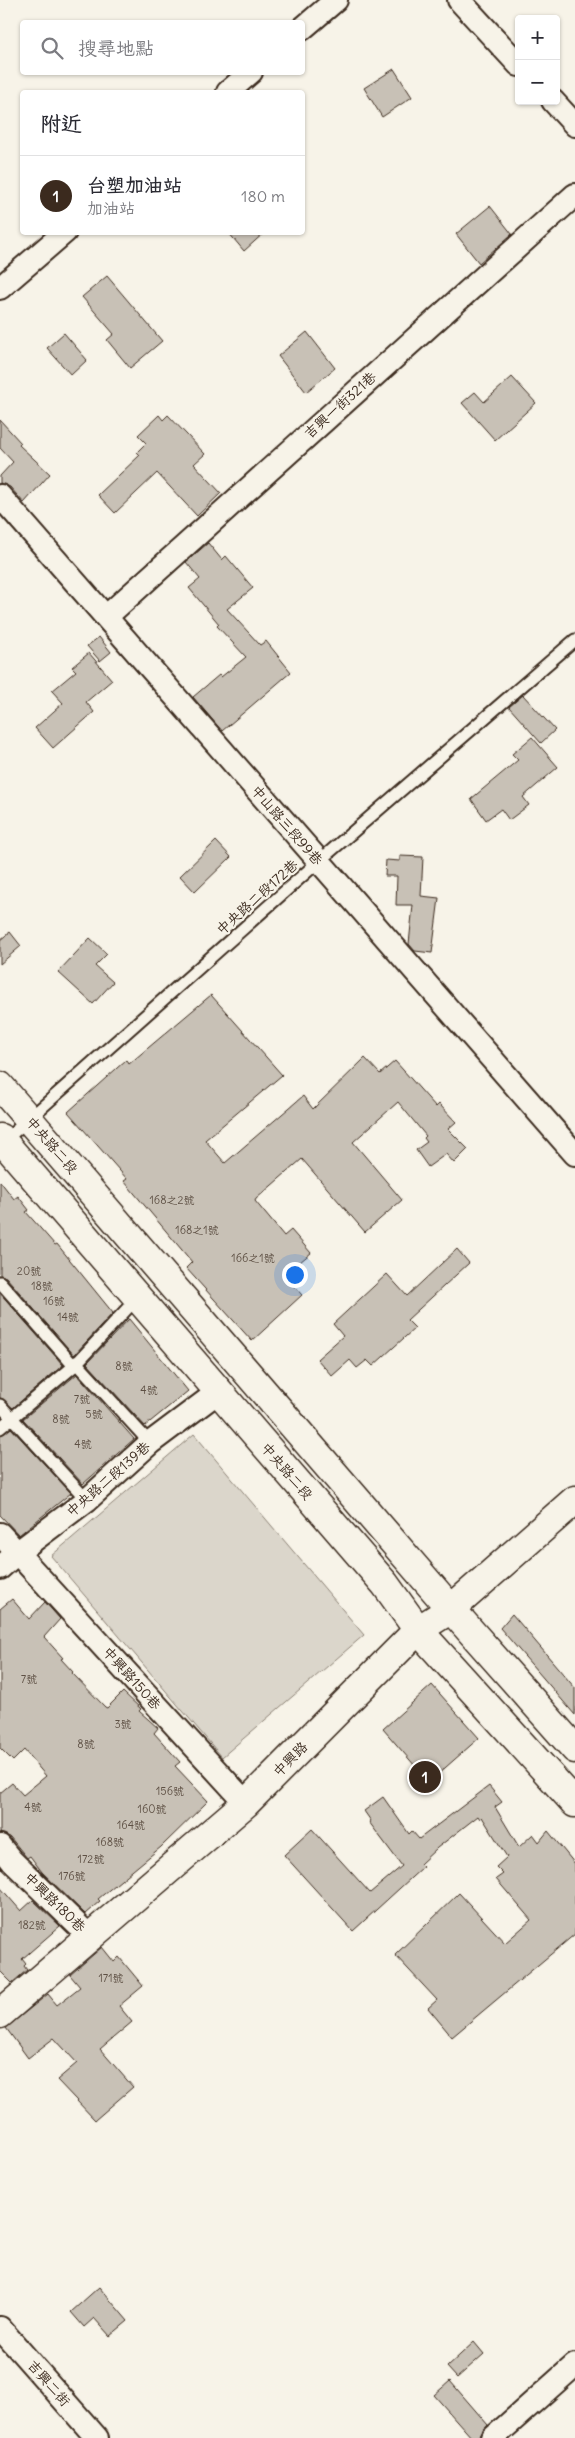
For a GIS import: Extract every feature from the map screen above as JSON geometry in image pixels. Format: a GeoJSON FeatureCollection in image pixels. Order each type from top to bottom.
{"type":"FeatureCollection","features":[{"type":"Feature","properties":{"kind":"street"},"geometry":{"type":"LineString","coordinates":[[305,26],[336,0]]}},
{"type":"Feature","properties":{"kind":"street"},"geometry":{"type":"LineString","coordinates":[[459,0],[515,60]]}},
{"type":"Feature","properties":{"kind":"street"},"geometry":{"type":"LineString","coordinates":[[230,90],[248,75]]}},
{"type":"Feature","properties":{"kind":"street"},"geometry":{"type":"LineString","coordinates":[[557,105],[575,125]]}},
{"type":"Feature","properties":{"kind":"street","name":"吉興一街321巷"},"geometry":{"type":"LineString","coordinates":[[106,616],[575,195]]}},
{"type":"Feature","properties":{"kind":"street"},"geometry":{"type":"LineString","coordinates":[[0,288],[62,235]]}},
{"type":"Feature","properties":{"kind":"street","name":"中山路三段99巷"},"geometry":{"type":"LineString","coordinates":[[0,496],[575,1154]]}},
{"type":"Feature","properties":{"kind":"street","name":"中央路二段"},"geometry":{"type":"LineString","coordinates":[[0,1086],[451,1609],[575,1749]]}},
{"type":"Feature","properties":{"kind":"street","name":"中央路二段"},"geometry":{"type":"LineString","coordinates":[[1,1141],[385,1584],[418,1630],[575,1803]]}},
{"type":"Feature","properties":{"kind":"street","name":"中央路二段139巷"},"geometry":{"type":"LineString","coordinates":[[0,1568],[18,1552],[87,1500],[150,1443],[218,1392]]}},
{"type":"Feature","properties":{"kind":"street","name":"中興路"},"geometry":{"type":"LineString","coordinates":[[0,2014],[246,1803],[418,1630],[451,1609],[575,1500]]}},
{"type":"Feature","properties":{"kind":"street","name":"中興路150巷"},"geometry":{"type":"LineString","coordinates":[[0,1534],[246,1803]]}},
{"type":"Feature","properties":{"kind":"street","name":"中興路180巷"},"geometry":{"type":"LineString","coordinates":[[0,1846],[12,1861],[89,1936]]}},
{"type":"Feature","properties":{"kind":"street","name":"吉興二街"},"geometry":{"type":"LineString","coordinates":[[0,2328],[97,2438]]}},
{"type":"Feature","properties":{"kind":"street"},"geometry":{"type":"LineString","coordinates":[[493,2438],[575,2365]]}},
{"type":"Feature","properties":{"kind":"lane","name":"中央路二段172巷"},"geometry":{"type":"LineString","coordinates":[[1,1141],[30,1120],[318,862],[575,640]]}},
{"type":"Feature","properties":{"kind":"lane"},"geometry":{"type":"LineString","coordinates":[[0,1282],[150,1443]]}},
{"type":"Feature","properties":{"kind":"lane"},"geometry":{"type":"LineString","coordinates":[[0,1428],[75,1364],[138,1297]]}},
{"type":"Feature","properties":{"kind":"lane"},"geometry":{"type":"LineString","coordinates":[[0,1405],[87,1500]]}},
{"type":"Feature","properties":{"kind":"shaded area"},"geometry":{"type":"Polygon","coordinates":[[[194,1434],[364,1635],[222,1757],[51,1556],[194,1434]]]}},
{"type":"Feature","properties":{"kind":"building"},"geometry":{"type":"Polygon","coordinates":[[[394,69],[412,97],[382,117],[364,88],[394,69]]]}},
{"type":"Feature","properties":{"kind":"building"},"geometry":{"type":"Polygon","coordinates":[[[490,206],[512,234],[479,263],[456,234],[490,206]]]}},
{"type":"Feature","properties":{"kind":"building"},"geometry":{"type":"Polygon","coordinates":[[[231,235],[262,235],[244,251],[231,235]]]}},
{"type":"Feature","properties":{"kind":"building"},"geometry":{"type":"Polygon","coordinates":[[[107,276],[162,341],[130,368],[107,340],[114,334],[82,297],[107,276]]]}},
{"type":"Feature","properties":{"kind":"building"},"geometry":{"type":"Polygon","coordinates":[[[307,332],[335,368],[306,392],[278,356],[307,332]]]}},
{"type":"Feature","properties":{"kind":"building"},"geometry":{"type":"Polygon","coordinates":[[[64,333],[87,360],[71,375],[47,348],[64,333]]]}},
{"type":"Feature","properties":{"kind":"building"},"geometry":{"type":"Polygon","coordinates":[[[512,377],[536,403],[495,440],[462,403],[475,392],[484,402],[512,377]]]}},
{"type":"Feature","properties":{"kind":"building"},"geometry":{"type":"Polygon","coordinates":[[[159,415],[163,420],[168,415],[205,454],[194,464],[221,493],[197,516],[157,473],[115,513],[98,495],[140,455],[137,452],[146,443],[138,435],[159,415]]]}},
{"type":"Feature","properties":{"kind":"building"},"geometry":{"type":"Polygon","coordinates":[[[0,420],[21,443],[19,445],[50,474],[24,503],[10,487],[0,483],[0,476],[13,462],[0,448],[0,420]]]}},
{"type":"Feature","properties":{"kind":"building"},"geometry":{"type":"Polygon","coordinates":[[[208,543],[222,560],[226,556],[253,588],[227,609],[260,645],[266,641],[291,672],[222,731],[193,697],[219,675],[221,677],[246,657],[217,626],[219,624],[189,588],[200,579],[186,562],[208,543]]]}},
{"type":"Feature","properties":{"kind":"building"},"geometry":{"type":"Polygon","coordinates":[[[99,637],[111,652],[100,661],[87,646],[99,637]]]}},
{"type":"Feature","properties":{"kind":"building"},"geometry":{"type":"Polygon","coordinates":[[[89,653],[112,680],[86,702],[94,712],[53,748],[35,728],[63,703],[52,691],[76,671],[72,667],[89,653]]]}},
{"type":"Feature","properties":{"kind":"building"},"geometry":{"type":"Polygon","coordinates":[[[523,695],[555,730],[541,743],[509,707],[523,695]]]}},
{"type":"Feature","properties":{"kind":"building"},"geometry":{"type":"Polygon","coordinates":[[[532,737],[558,767],[523,797],[529,805],[509,820],[501,809],[486,820],[471,799],[518,760],[512,754],[532,737]]]}},
{"type":"Feature","properties":{"kind":"building"},"geometry":{"type":"Polygon","coordinates":[[[216,841],[231,857],[195,892],[180,876],[216,841]]]}},
{"type":"Feature","properties":{"kind":"building"},"geometry":{"type":"Polygon","coordinates":[[[400,856],[423,857],[421,896],[439,898],[432,953],[415,951],[409,944],[413,905],[396,905],[397,876],[385,876],[386,860],[400,861],[400,856]]]}},
{"type":"Feature","properties":{"kind":"building"},"geometry":{"type":"Polygon","coordinates":[[[10,932],[21,946],[0,964],[0,940],[10,932]]]}},
{"type":"Feature","properties":{"kind":"building"},"geometry":{"type":"Polygon","coordinates":[[[90,938],[107,954],[95,966],[113,982],[93,1004],[58,972],[90,938]]]}},
{"type":"Feature","properties":{"kind":"building"},"geometry":{"type":"Polygon","coordinates":[[[211,995],[282,1075],[205,1140],[225,1163],[303,1096],[313,1109],[365,1058],[380,1074],[395,1061],[436,1107],[439,1104],[456,1122],[448,1129],[468,1149],[454,1163],[446,1154],[428,1167],[416,1150],[427,1142],[424,1138],[426,1136],[398,1102],[353,1142],[402,1200],[365,1232],[302,1159],[256,1199],[255,1201],[284,1236],[291,1230],[311,1253],[284,1275],[302,1295],[252,1341],[186,1268],[192,1262],[124,1181],[127,1179],[68,1112],[126,1060],[129,1064],[211,995]]]}},
{"type":"Feature","properties":{"kind":"building"},"geometry":{"type":"Polygon","coordinates":[[[0,1181],[14,1199],[18,1196],[29,1210],[26,1212],[55,1245],[57,1244],[113,1313],[74,1355],[6,1277],[0,1275],[0,1181]]]}},
{"type":"Feature","properties":{"kind":"building"},"geometry":{"type":"Polygon","coordinates":[[[457,1249],[469,1263],[407,1320],[415,1328],[373,1366],[367,1360],[357,1368],[350,1360],[332,1376],[317,1359],[343,1336],[333,1324],[387,1274],[407,1296],[457,1249]]]}},
{"type":"Feature","properties":{"kind":"building"},"geometry":{"type":"Polygon","coordinates":[[[0,1293],[63,1365],[13,1408],[0,1398],[0,1293]]]}},
{"type":"Feature","properties":{"kind":"building"},"geometry":{"type":"Polygon","coordinates":[[[129,1319],[188,1391],[145,1426],[87,1363],[129,1319]]]}},
{"type":"Feature","properties":{"kind":"building"},"geometry":{"type":"Polygon","coordinates":[[[77,1374],[134,1439],[83,1484],[23,1419],[77,1374]]]}},
{"type":"Feature","properties":{"kind":"building"},"geometry":{"type":"Polygon","coordinates":[[[11,1428],[71,1493],[19,1535],[0,1515],[0,1435],[11,1428]]]}},
{"type":"Feature","properties":{"kind":"building"},"geometry":{"type":"Polygon","coordinates":[[[12,1599],[29,1619],[45,1602],[60,1619],[44,1637],[63,1658],[61,1659],[72,1673],[107,1708],[123,1692],[141,1709],[139,1711],[158,1728],[154,1733],[180,1762],[175,1766],[208,1801],[161,1847],[98,1899],[100,1901],[85,1914],[42,1872],[30,1856],[27,1858],[10,1837],[0,1833],[0,1793],[12,1783],[23,1795],[46,1776],[24,1750],[13,1761],[0,1748],[0,1609],[12,1599]]]}},
{"type":"Feature","properties":{"kind":"building"},"geometry":{"type":"Polygon","coordinates":[[[512,1614],[575,1688],[575,1715],[500,1628],[512,1614]]]}},
{"type":"Feature","properties":{"kind":"building"},"geometry":{"type":"Polygon","coordinates":[[[432,1685],[479,1738],[429,1782],[383,1729],[432,1685]]]}},
{"type":"Feature","properties":{"kind":"building"},"geometry":{"type":"Polygon","coordinates":[[[489,1786],[502,1802],[495,1807],[519,1847],[533,1834],[539,1842],[548,1831],[575,1864],[575,1934],[452,2037],[428,2008],[437,2000],[395,1955],[459,1893],[505,1943],[531,1920],[496,1879],[503,1874],[496,1867],[507,1857],[482,1817],[480,1819],[478,1816],[437,1848],[420,1864],[423,1867],[353,1931],[284,1855],[312,1829],[370,1893],[402,1866],[369,1822],[371,1821],[364,1811],[383,1797],[409,1834],[412,1831],[419,1839],[489,1786]]]}},
{"type":"Feature","properties":{"kind":"building"},"geometry":{"type":"Polygon","coordinates":[[[0,1887],[21,1911],[33,1900],[60,1926],[22,1959],[26,1964],[24,1966],[27,1970],[12,1983],[0,1971],[0,1887]]]}},
{"type":"Feature","properties":{"kind":"building"},"geometry":{"type":"Polygon","coordinates":[[[102,1947],[114,1962],[119,1957],[143,1986],[119,2006],[132,2022],[100,2049],[133,2087],[95,2120],[57,2080],[77,2063],[54,2038],[28,2058],[6,2028],[48,1994],[57,2005],[80,1987],[70,1975],[102,1947]]]}},
{"type":"Feature","properties":{"kind":"building"},"geometry":{"type":"Polygon","coordinates":[[[99,2287],[128,2321],[110,2336],[94,2318],[84,2327],[71,2312],[99,2287]]]}},
{"type":"Feature","properties":{"kind":"building"},"geometry":{"type":"Polygon","coordinates":[[[474,2342],[484,2354],[457,2378],[447,2367],[474,2342]]]}},
{"type":"Feature","properties":{"kind":"building"},"geometry":{"type":"Polygon","coordinates":[[[450,2381],[488,2425],[478,2438],[472,2438],[434,2395],[450,2381]]]}},
{"type":"Feature","properties":{"kind":"place","name":"台塑加油站"},"geometry":{"type":"Point","coordinates":[425,1777]}}]}
